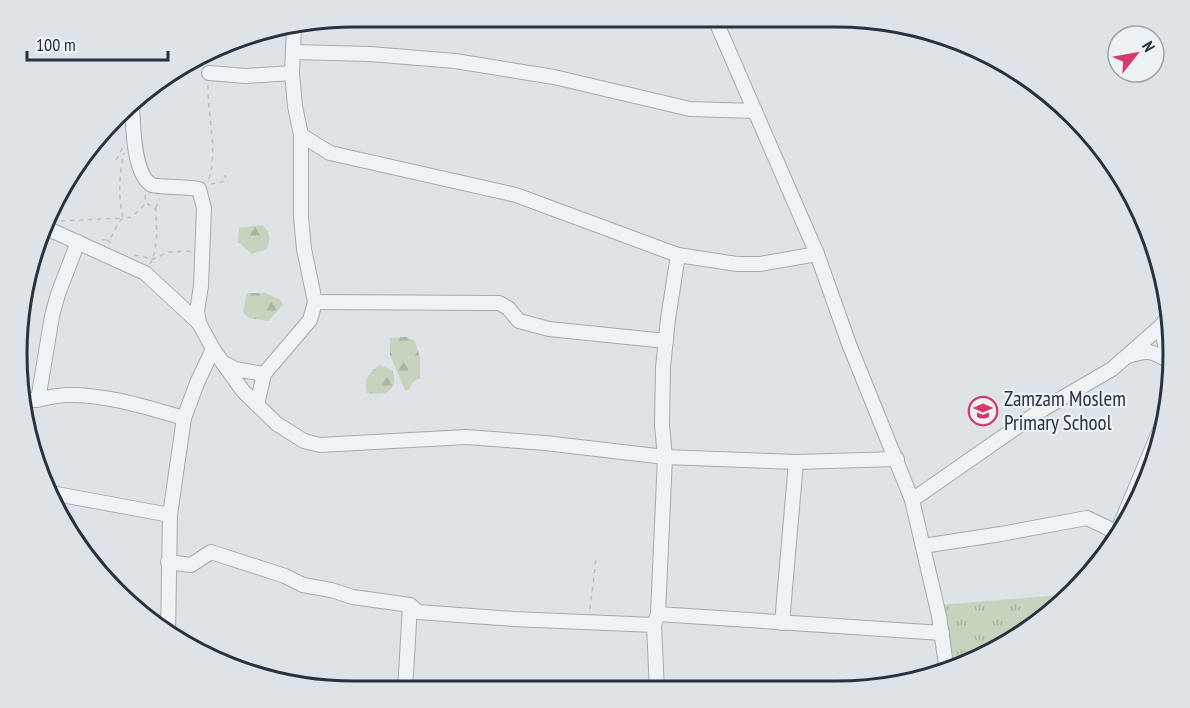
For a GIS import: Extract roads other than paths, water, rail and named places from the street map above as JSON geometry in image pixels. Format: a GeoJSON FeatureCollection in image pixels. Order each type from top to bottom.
{"type":"FeatureCollection","features":[{"type":"Feature","properties":{"kind":"street"},"geometry":{"type":"LineString","coordinates":[[718,27],[817,254],[849,344],[912,500],[942,633],[946,662]]}},
{"type":"Feature","properties":{"kind":"street"},"geometry":{"type":"LineString","coordinates":[[257,405],[264,374],[310,320],[315,302],[304,249],[302,135],[295,106],[292,73],[294,32]]}},
{"type":"Feature","properties":{"kind":"street"},"geometry":{"type":"LineString","coordinates":[[293,52],[370,54],[455,61],[554,77],[682,107],[755,111]]}},
{"type":"Feature","properties":{"kind":"street"},"geometry":{"type":"LineString","coordinates":[[209,74],[246,76],[292,73]]}},
{"type":"Feature","properties":{"kind":"street"},"geometry":{"type":"LineString","coordinates":[[133,113],[137,158],[146,181],[158,186],[199,189],[204,208],[201,286],[197,311],[199,323],[213,349],[243,391],[278,424],[304,441],[320,445],[466,437],[545,442],[665,457],[796,462],[897,459]]}},
{"type":"Feature","properties":{"kind":"street"},"geometry":{"type":"LineString","coordinates":[[302,135],[330,153],[516,195],[678,255],[737,264],[760,264],[817,254]]}},
{"type":"Feature","properties":{"kind":"street"},"geometry":{"type":"LineString","coordinates":[[51,230],[145,273],[199,323]]}},
{"type":"Feature","properties":{"kind":"street"},"geometry":{"type":"LineString","coordinates":[[78,242],[58,294],[31,401],[65,395],[94,397],[111,399],[184,418]]}},
{"type":"Feature","properties":{"kind":"street"},"geometry":{"type":"LineString","coordinates":[[657,681],[656,620],[665,457],[662,425],[666,341],[678,255]]}},
{"type":"Feature","properties":{"kind":"street"},"geometry":{"type":"LineString","coordinates":[[315,302],[499,303],[508,308],[519,321],[549,329],[666,341]]}},
{"type":"Feature","properties":{"kind":"street"},"geometry":{"type":"LineString","coordinates":[[912,500],[1040,411],[1112,369],[1161,324]]}},
{"type":"Feature","properties":{"kind":"street"},"geometry":{"type":"LineString","coordinates":[[168,623],[170,515],[184,418],[213,349]]}},
{"type":"Feature","properties":{"kind":"street"},"geometry":{"type":"LineString","coordinates":[[1124,358],[1143,351],[1154,352],[1163,357]]}},
{"type":"Feature","properties":{"kind":"street"},"geometry":{"type":"LineString","coordinates":[[224,363],[235,369],[264,374]]}},
{"type":"Feature","properties":{"kind":"street"},"geometry":{"type":"LineString","coordinates":[[782,623],[796,462]]}},
{"type":"Feature","properties":{"kind":"street"},"geometry":{"type":"LineString","coordinates":[[59,494],[170,515]]}},
{"type":"Feature","properties":{"kind":"street"},"geometry":{"type":"LineString","coordinates":[[923,546],[1087,518],[1112,530]]}},
{"type":"Feature","properties":{"kind":"street"},"geometry":{"type":"LineString","coordinates":[[168,562],[191,565],[211,552],[285,576],[303,585],[353,597],[410,605],[418,612],[588,623],[656,620],[782,623],[942,633]]}},
{"type":"Feature","properties":{"kind":"street"},"geometry":{"type":"LineString","coordinates":[[406,681],[410,605]]}},
{"type":"Feature","properties":{"kind":"place","name":"Zamzam Moslem Primary School"},"geometry":{"type":"Point","coordinates":[983,411]}}]}
